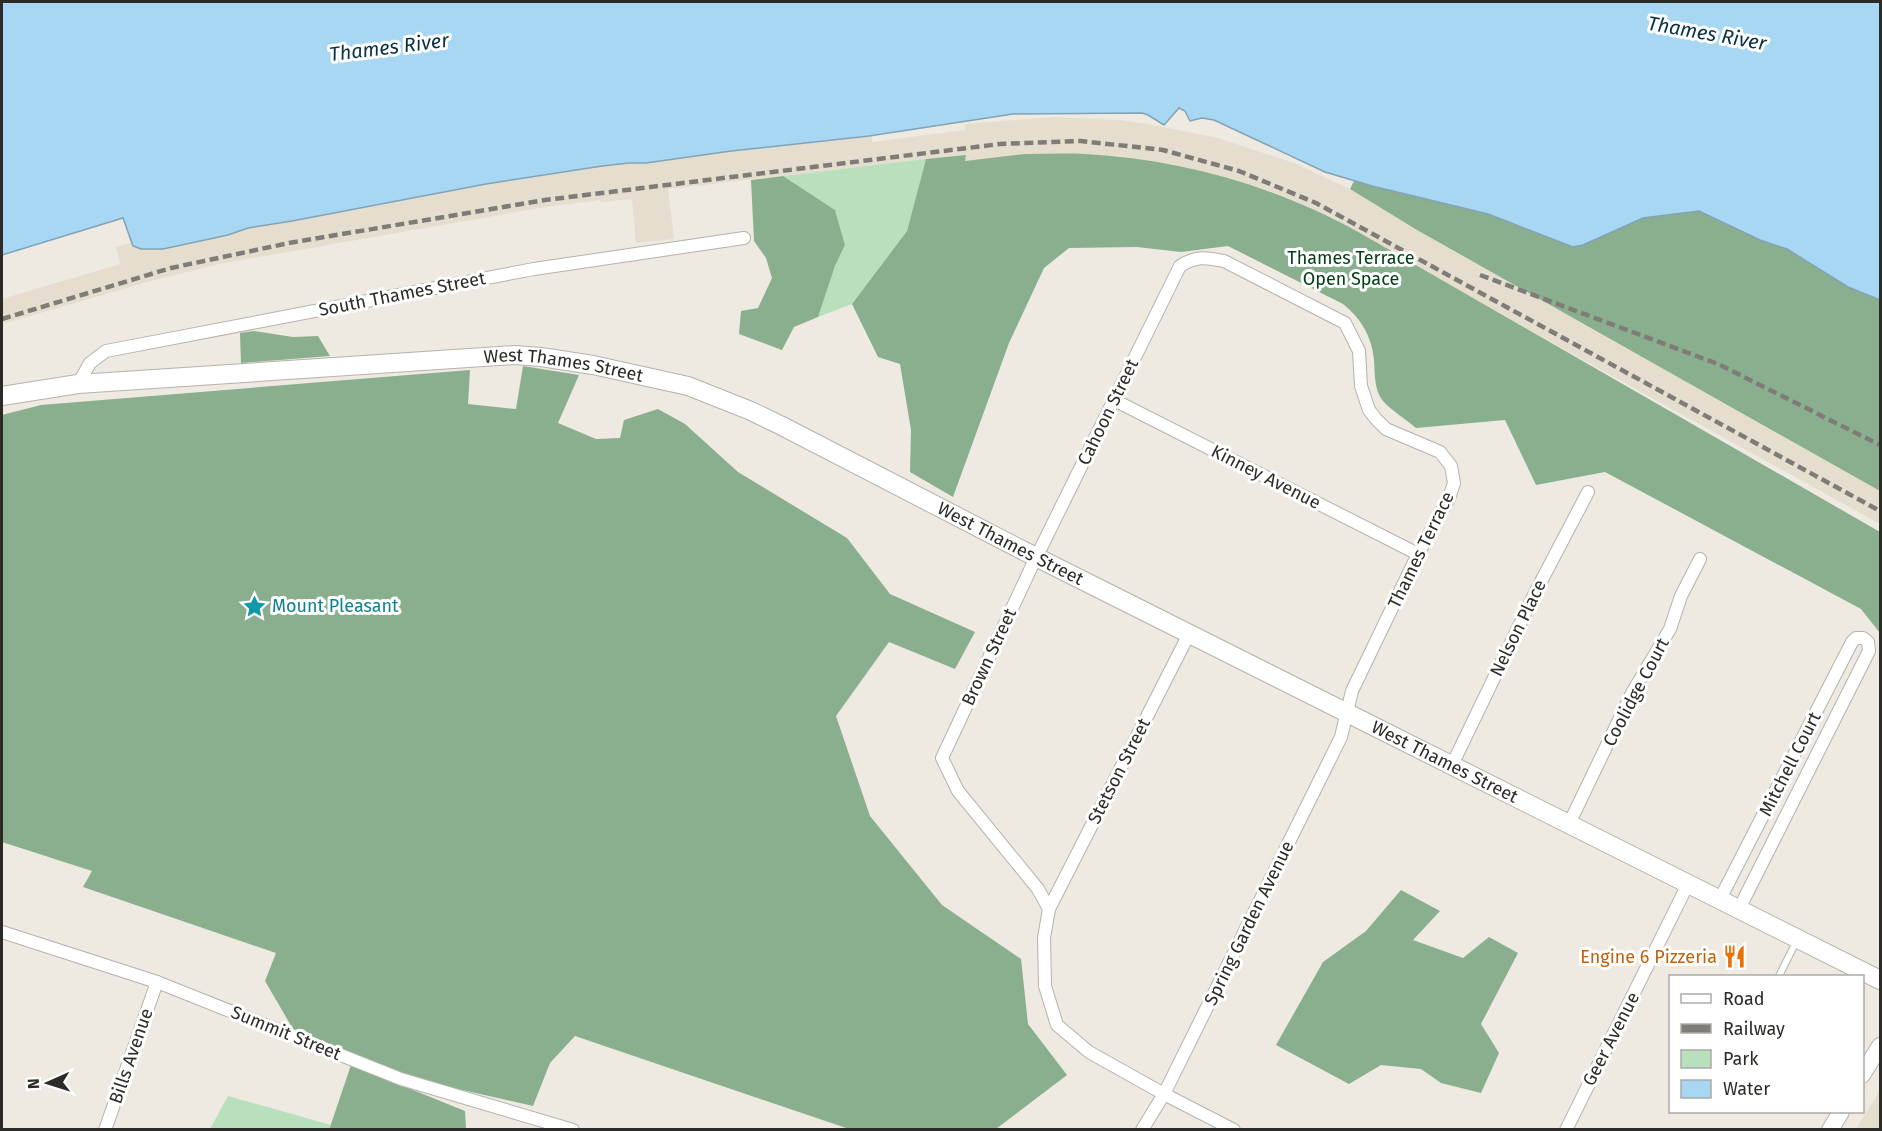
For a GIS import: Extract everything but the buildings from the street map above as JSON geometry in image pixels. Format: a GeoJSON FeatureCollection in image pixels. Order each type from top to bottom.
{"type":"FeatureCollection","features":[{"type":"Feature","properties":{"kind":"main road","name":"West Thames Street"},"geometry":{"type":"LineString","coordinates":[[2,396],[78,384],[505,355],[541,357],[593,365],[688,386],[751,411],[1036,557],[1881,980]]}},
{"type":"Feature","properties":{"kind":"street","name":"South Thames Street"},"geometry":{"type":"LineString","coordinates":[[78,384],[90,363],[106,351],[523,271],[744,238]]}},
{"type":"Feature","properties":{"kind":"street","name":"Thames Terrace"},"geometry":{"type":"LineString","coordinates":[[1180,266],[1192,258],[1224,261],[1345,322],[1359,351],[1361,386],[1369,410],[1386,429],[1440,452],[1451,466],[1454,483],[1449,498],[1418,554],[1352,691],[1348,713]]}},
{"type":"Feature","properties":{"kind":"street","name":"Cahoon Street"},"geometry":{"type":"LineString","coordinates":[[1036,557],[1180,266]]}},
{"type":"Feature","properties":{"kind":"street","name":"Kinney Avenue"},"geometry":{"type":"LineString","coordinates":[[1114,400],[1418,554]]}},
{"type":"Feature","properties":{"kind":"street","name":"Nelson Place"},"geometry":{"type":"LineString","coordinates":[[1452,765],[1535,593],[1588,492]]}},
{"type":"Feature","properties":{"kind":"street","name":"Brown Street"},"geometry":{"type":"LineString","coordinates":[[1036,557],[942,758],[958,791],[1038,889],[1049,909]]}},
{"type":"Feature","properties":{"kind":"street","name":"Coolidge Court"},"geometry":{"type":"LineString","coordinates":[[1569,824],[1632,693],[1670,629],[1681,596],[1700,559]]}},
{"type":"Feature","properties":{"kind":"street","name":"Stetson Street"},"geometry":{"type":"LineString","coordinates":[[1189,634],[1049,909],[1044,938],[1045,987],[1057,1025],[1089,1052],[1234,1130]]}},
{"type":"Feature","properties":{"kind":"street","name":"Mitchell Court"},"geometry":{"type":"LineString","coordinates":[[1720,899],[1852,642],[1856,638],[1865,639],[1869,645],[1869,651],[1739,909]]}},
{"type":"Feature","properties":{"kind":"street","name":"Spring Garden Avenue"},"geometry":{"type":"LineString","coordinates":[[1142,1130],[1164,1094],[1341,737],[1348,713]]}},
{"type":"Feature","properties":{"kind":"street","name":"Geer Avenue"},"geometry":{"type":"LineString","coordinates":[[1566,1130],[1688,884]]}},
{"type":"Feature","properties":{"kind":"street","name":"Summit Street"},"geometry":{"type":"LineString","coordinates":[[2,932],[157,982],[401,1079],[573,1130]]}},
{"type":"Feature","properties":{"kind":"street","name":"Bills Avenue"},"geometry":{"type":"LineString","coordinates":[[105,1130],[157,982]]}},
{"type":"Feature","properties":{"kind":"street"},"geometry":{"type":"LineString","coordinates":[[1864,1074],[1881,1046]]}},
{"type":"Feature","properties":{"kind":"street"},"geometry":{"type":"LineString","coordinates":[[1830,1130],[1839,1113]]}},
{"type":"Feature","properties":{"kind":"lane"},"geometry":{"type":"LineString","coordinates":[[1780,975],[1798,938]]}},
{"type":"Feature","properties":{"kind":"shaded area"},"geometry":{"type":"Polygon","coordinates":[[[1054,117],[1120,120],[1218,138],[1294,163],[1350,189],[1417,230],[1880,491],[1880,524],[1408,263],[1335,219],[1284,196],[1234,179],[1172,164],[1120,156],[1046,154],[965,161],[965,155],[668,189],[674,239],[636,243],[632,199],[601,202],[600,200],[540,208],[219,264],[2,324],[2,299],[120,264],[116,247],[130,243],[127,233],[136,248],[163,249],[228,235],[248,228],[486,184],[602,166],[646,163],[731,151],[872,136],[872,142],[965,130],[965,124],[1054,117]]]}},
{"type":"Feature","properties":{"kind":"shaded area"},"geometry":{"type":"Polygon","coordinates":[[[1880,1090],[1880,1129],[1856,1129],[1880,1090]]]}},
{"type":"Feature","properties":{"kind":"green space","name":"Thames Terrace Open Space"},"geometry":{"type":"Polygon","coordinates":[[[1025,154],[1121,157],[1192,169],[1261,189],[1328,216],[1360,233],[1880,532],[1880,633],[1861,609],[1605,472],[1536,485],[1505,420],[1416,428],[1380,397],[1371,344],[1360,322],[1349,309],[1228,246],[1181,252],[1137,247],[1069,248],[1044,268],[1009,343],[953,497],[910,472],[911,430],[900,364],[878,357],[852,304],[907,231],[926,159],[966,155],[965,161],[1025,154]]]}},
{"type":"Feature","properties":{"kind":"green space"},"geometry":{"type":"Polygon","coordinates":[[[926,159],[907,231],[852,304],[818,317],[835,266],[845,245],[835,210],[783,176],[926,159]]]}},
{"type":"Feature","properties":{"kind":"green space"},"geometry":{"type":"Polygon","coordinates":[[[783,176],[835,210],[845,245],[835,266],[818,317],[794,327],[782,350],[739,334],[741,311],[758,308],[772,278],[766,258],[754,241],[751,180],[783,176]]]}},
{"type":"Feature","properties":{"kind":"green space"},"geometry":{"type":"Polygon","coordinates":[[[1354,181],[1488,214],[1568,245],[1643,218],[1699,211],[1760,240],[1787,249],[1848,287],[1880,300],[1880,491],[1417,230],[1350,189],[1354,181]]]}},
{"type":"Feature","properties":{"kind":"green space"},"geometry":{"type":"Polygon","coordinates":[[[254,331],[293,337],[318,336],[330,356],[241,363],[240,333],[254,331]]]}},
{"type":"Feature","properties":{"kind":"green space"},"geometry":{"type":"Polygon","coordinates":[[[523,366],[579,375],[558,423],[596,439],[620,438],[624,420],[658,409],[685,424],[738,472],[847,538],[890,594],[975,632],[955,669],[889,642],[836,716],[870,816],[942,905],[1021,959],[1028,1024],[1067,1075],[996,1129],[849,1129],[575,1036],[550,1063],[533,1106],[423,1081],[293,1029],[265,981],[276,953],[83,887],[92,871],[2,842],[2,415],[41,405],[470,370],[468,404],[516,409],[523,366]]]}},
{"type":"Feature","properties":{"kind":"green space"},"geometry":{"type":"Polygon","coordinates":[[[1401,890],[1440,911],[1413,940],[1463,958],[1489,937],[1518,953],[1481,1024],[1499,1053],[1481,1093],[1441,1083],[1421,1069],[1381,1065],[1349,1084],[1276,1045],[1323,962],[1366,931],[1401,890]]]}},
{"type":"Feature","properties":{"kind":"green space"},"geometry":{"type":"Polygon","coordinates":[[[351,1065],[465,1111],[466,1129],[329,1130],[351,1065]]]}},
{"type":"Feature","properties":{"kind":"green space"},"geometry":{"type":"Polygon","coordinates":[[[228,1096],[331,1125],[329,1130],[210,1129],[228,1096]]]}},
{"type":"Feature","properties":{"kind":"water","name":"Thames River"},"geometry":{"type":"Polygon","coordinates":[[[2,2],[1880,2],[1880,300],[1848,287],[1787,249],[1760,240],[1699,211],[1643,218],[1583,245],[1573,247],[1488,214],[1372,186],[1325,172],[1214,120],[1202,118],[1190,121],[1185,111],[1179,108],[1164,125],[1142,113],[1013,114],[869,136],[646,163],[602,166],[486,184],[248,228],[228,235],[163,249],[141,249],[133,246],[123,218],[2,255],[2,2]]]}},
{"type":"Feature","properties":{"kind":"railway"},"geometry":{"type":"LineString","coordinates":[[2,319],[171,268],[289,243],[545,200],[1000,144],[1081,141],[1163,150],[1239,171],[1316,203],[1880,511]]}},
{"type":"Feature","properties":{"kind":"railway"},"geometry":{"type":"LineString","coordinates":[[1480,275],[1718,364],[1880,445]]}},
{"type":"Feature","properties":{"kind":"place","name":"Mount Pleasant"},"geometry":{"type":"Point","coordinates":[254,606]}},
{"type":"Feature","properties":{"kind":"place","name":"Engine 6 Pizzeria"},"geometry":{"type":"Point","coordinates":[1735,957]}}]}
